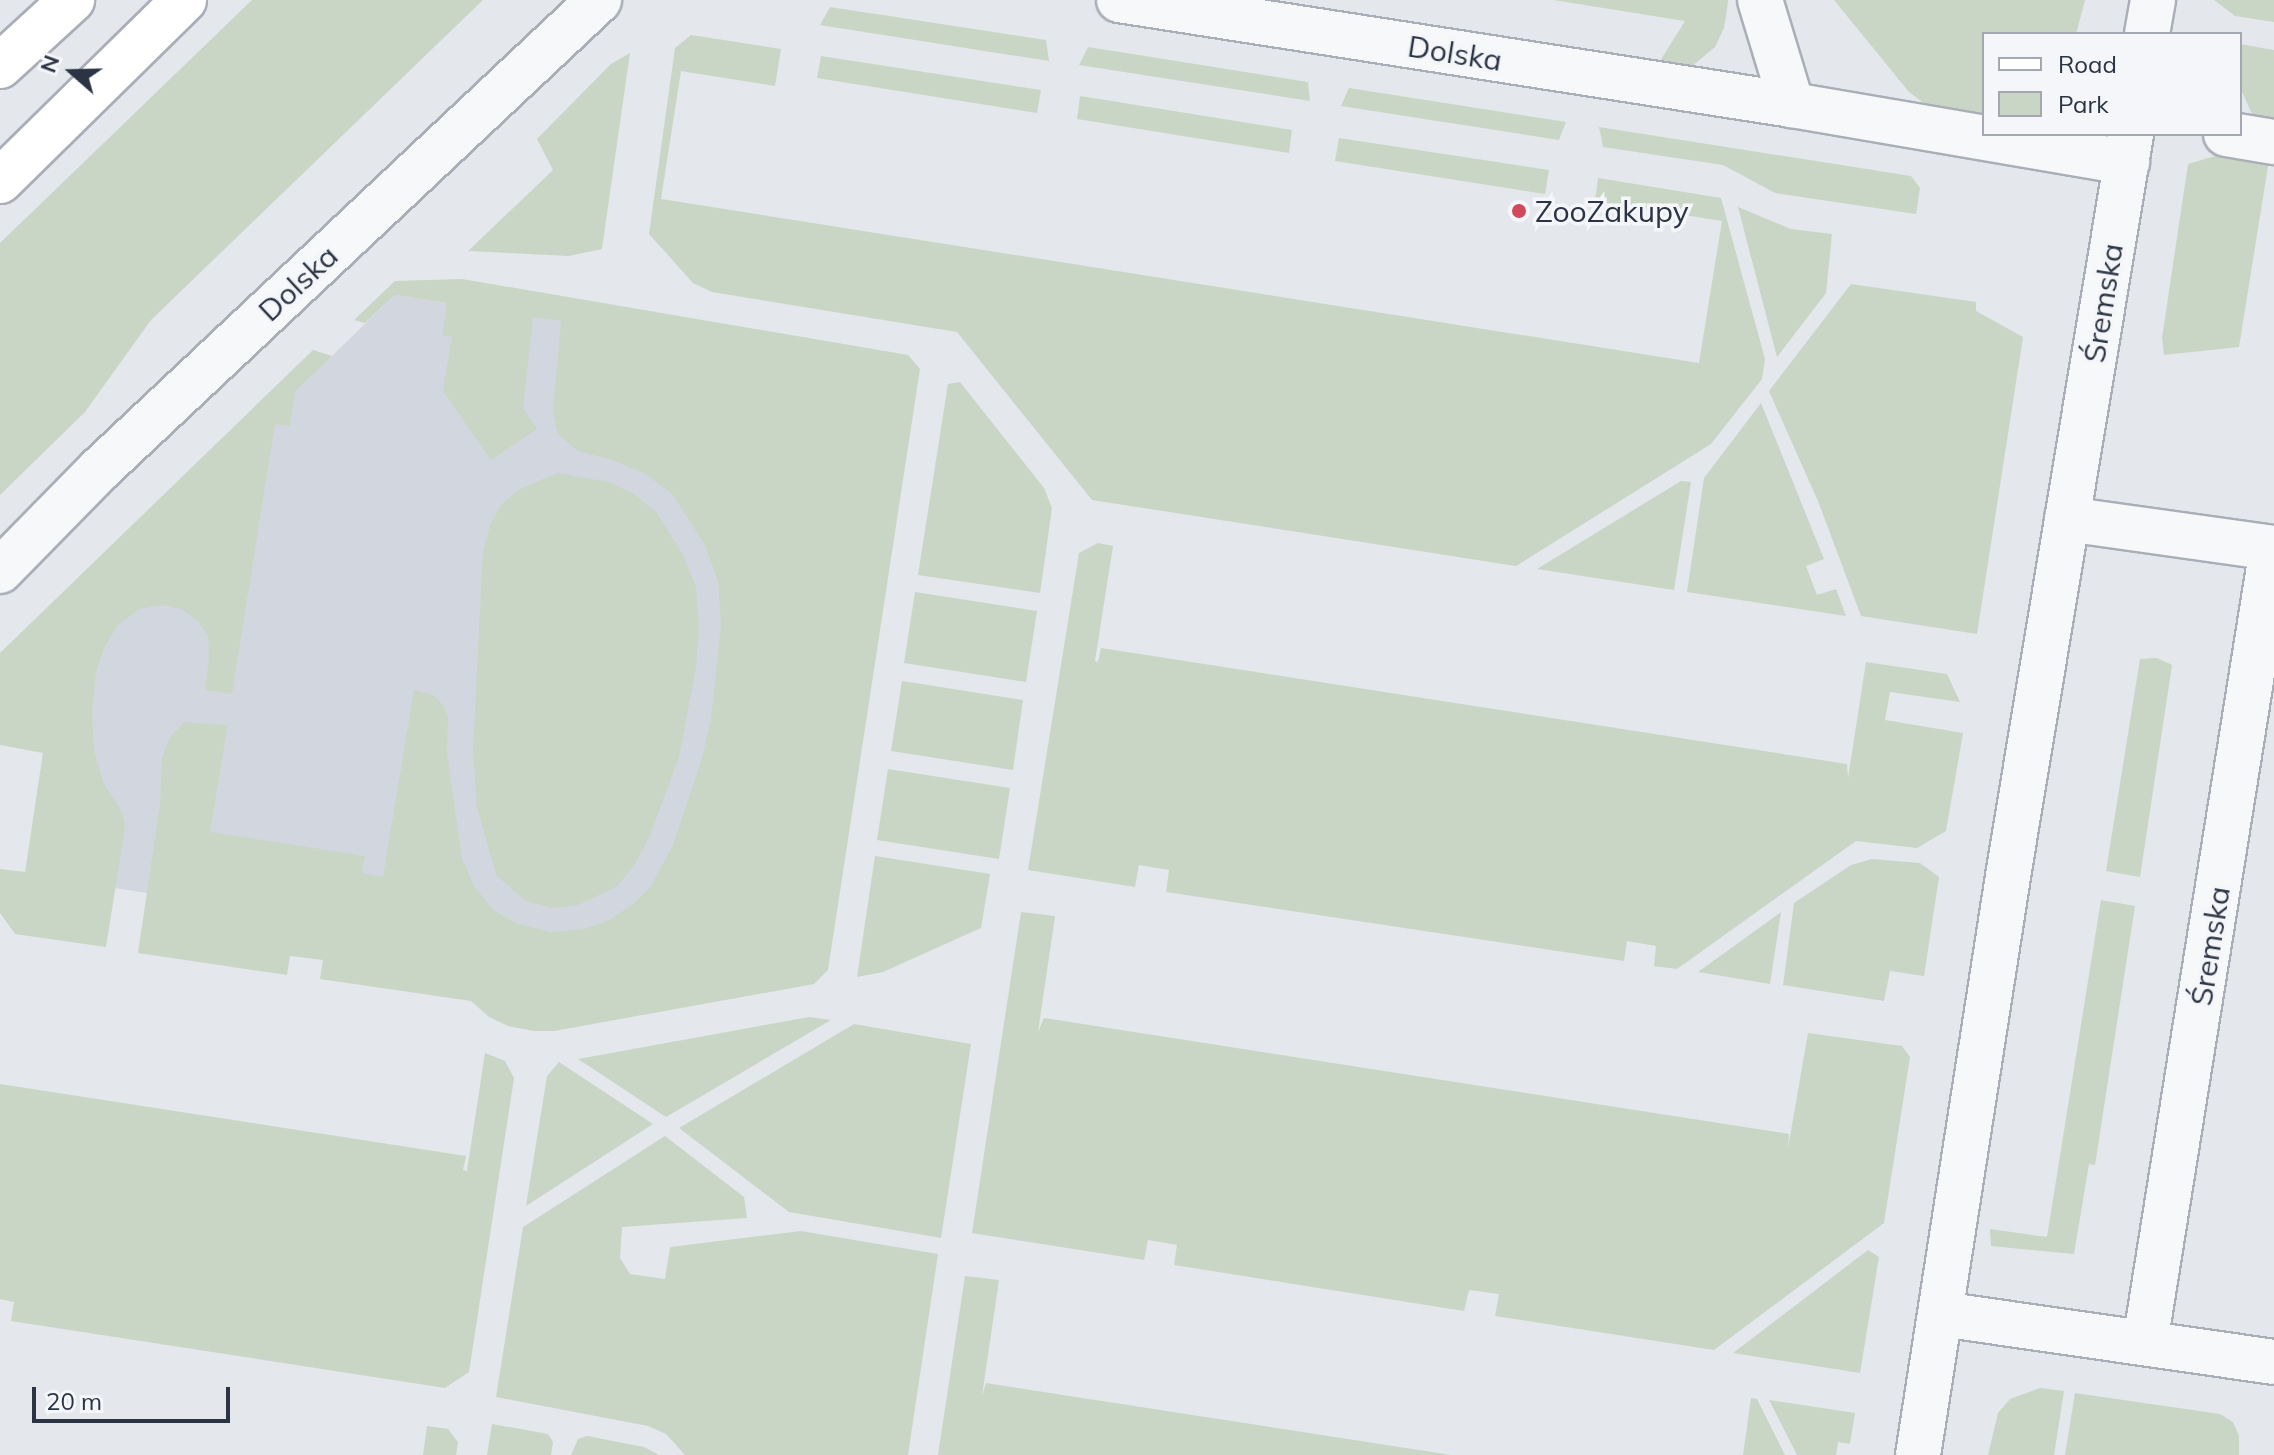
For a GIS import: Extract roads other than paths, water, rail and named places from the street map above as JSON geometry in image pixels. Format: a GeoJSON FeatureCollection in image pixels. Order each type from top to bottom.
{"type":"FeatureCollection","features":[{"type":"Feature","properties":{"kind":"main road"},"geometry":{"type":"LineString","coordinates":[[0,66],[72,0]]}},
{"type":"Feature","properties":{"kind":"main road"},"geometry":{"type":"LineString","coordinates":[[0,181],[184,0]]}},
{"type":"Feature","properties":{"kind":"street","name":"Dolska"},"geometry":{"type":"LineString","coordinates":[[0,571],[100,469],[599,0]]}},
{"type":"Feature","properties":{"kind":"street","name":"Dolska"},"geometry":{"type":"LineString","coordinates":[[1119,0],[1792,105],[1982,129]]}},
{"type":"Feature","properties":{"kind":"street"},"geometry":{"type":"LineString","coordinates":[[1760,0],[1792,105]]}},
{"type":"Feature","properties":{"kind":"street"},"geometry":{"type":"LineString","coordinates":[[2147,32],[2153,0]]}},
{"type":"Feature","properties":{"kind":"street","name":"Dolska"},"geometry":{"type":"LineString","coordinates":[[2035,136],[2129,148]]}},
{"type":"Feature","properties":{"kind":"street"},"geometry":{"type":"LineString","coordinates":[[2238,136],[2274,142]]}},
{"type":"Feature","properties":{"kind":"street","name":"Śremska"},"geometry":{"type":"LineString","coordinates":[[1918,1455],[2129,148]]}},
{"type":"Feature","properties":{"kind":"street","name":"Śremska"},"geometry":{"type":"LineString","coordinates":[[2067,519],[2273,548],[2145,1343]]}},
{"type":"Feature","properties":{"kind":"street"},"geometry":{"type":"LineString","coordinates":[[1941,1314],[2274,1362]]}},
{"type":"Feature","properties":{"kind":"place","name":"ZooZakupy"},"geometry":{"type":"Point","coordinates":[1519,211]}}]}
